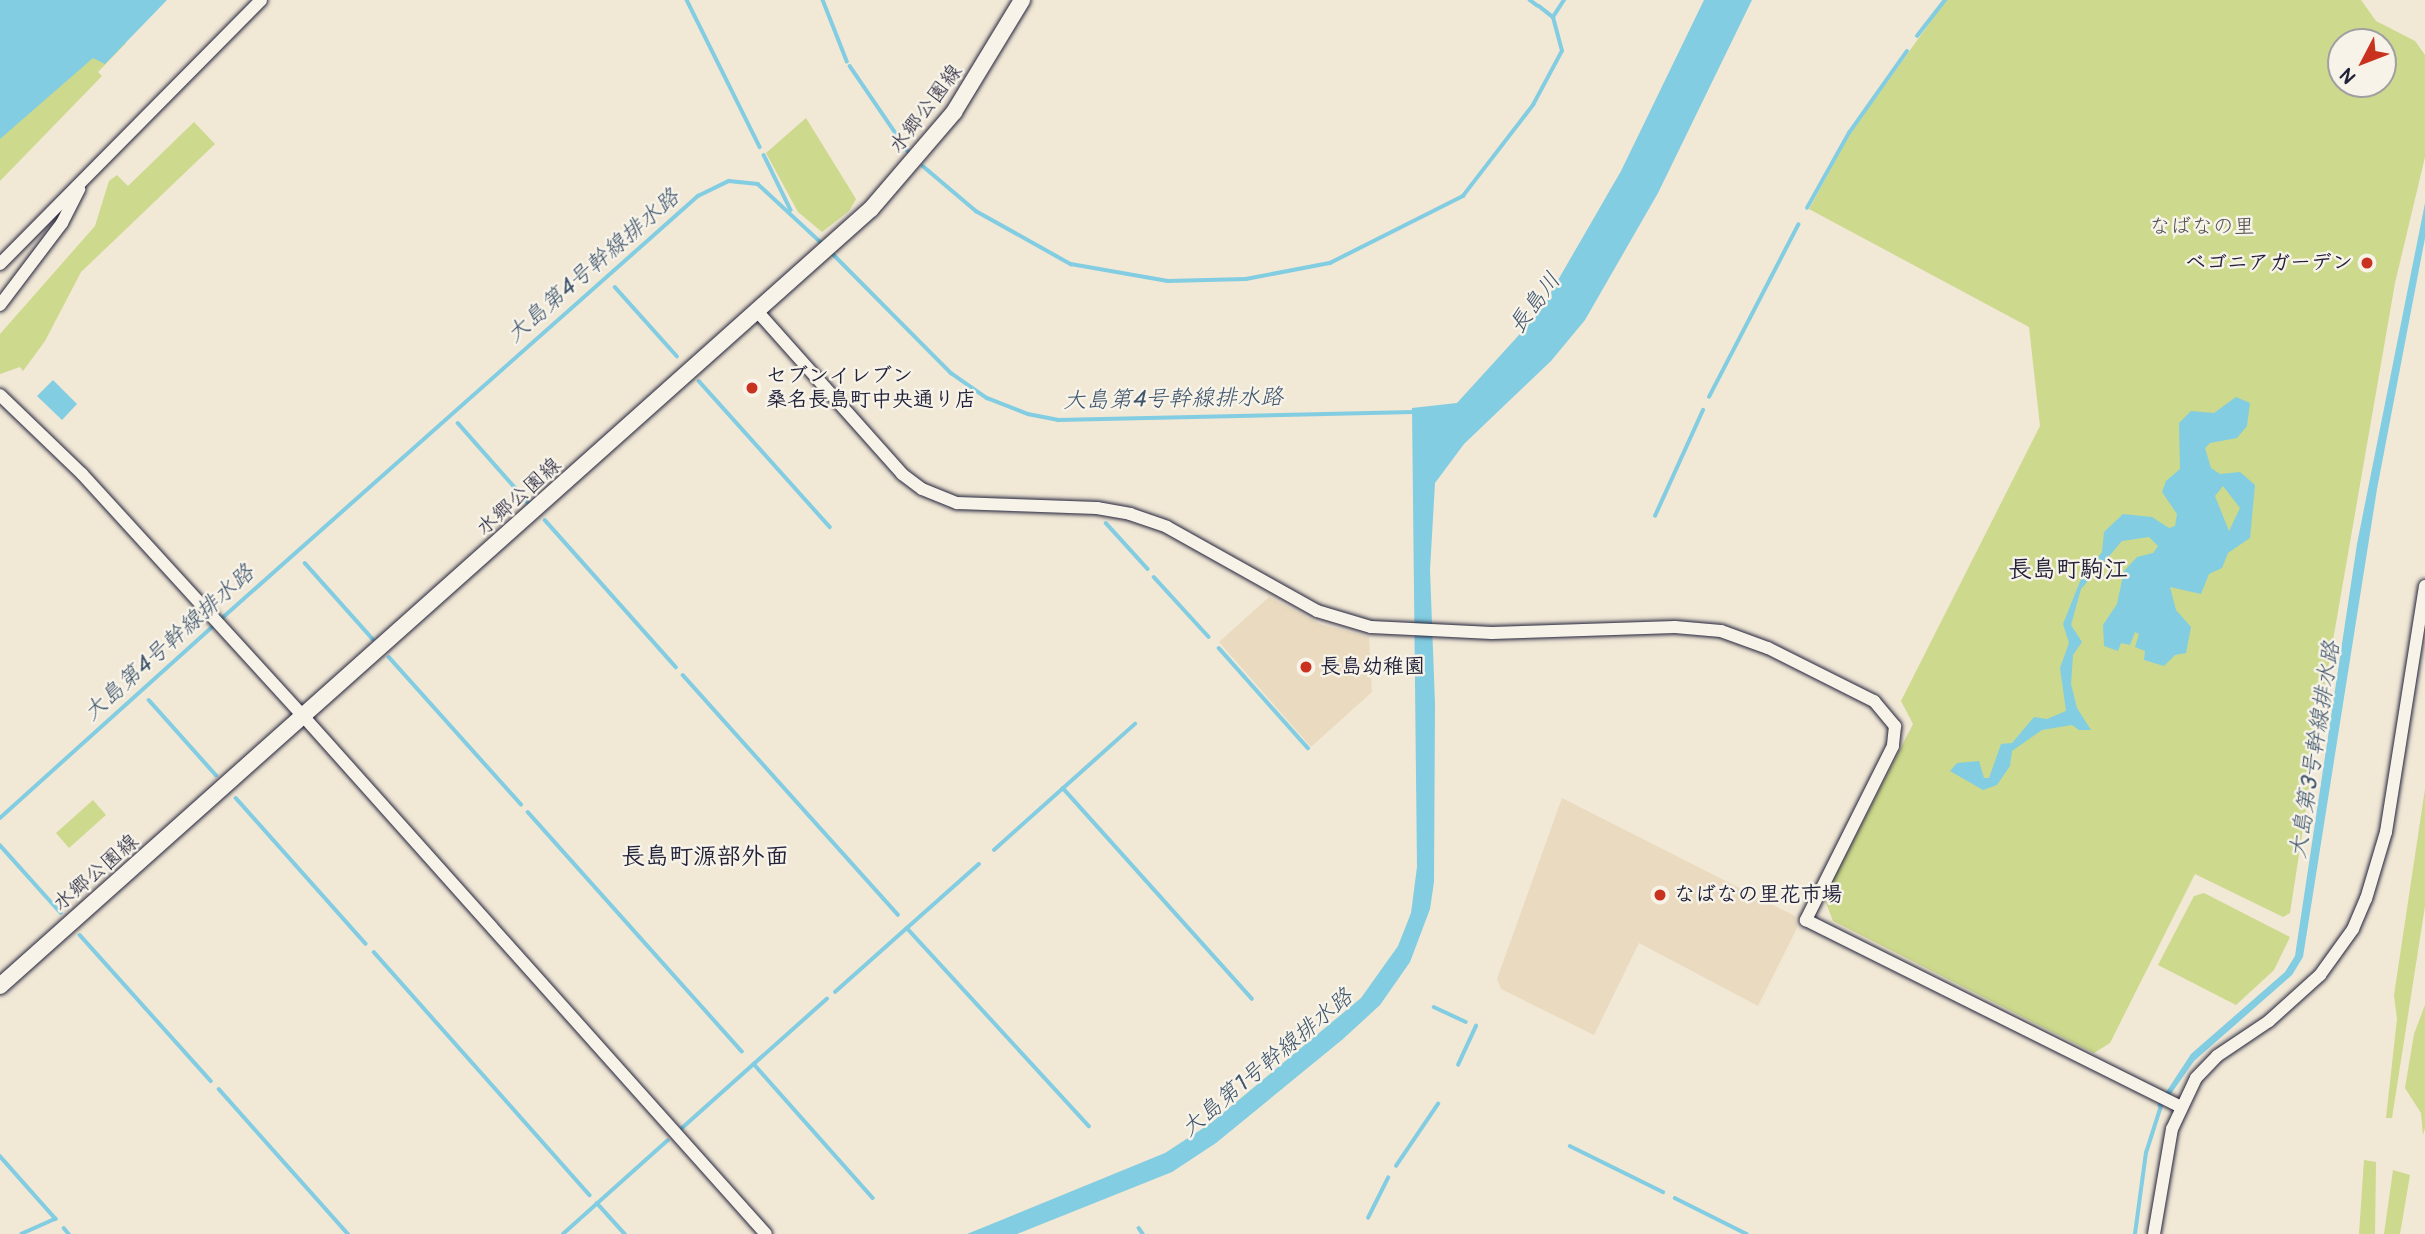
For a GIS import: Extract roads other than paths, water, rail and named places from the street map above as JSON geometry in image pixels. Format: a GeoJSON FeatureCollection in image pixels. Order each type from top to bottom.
{"type":"FeatureCollection","features":[{"type":"Feature","properties":{"kind":"main road","name":"水郷公園線"},"geometry":{"type":"LineString","coordinates":[[0,986],[835,244],[930,142],[1022,0]]}},
{"type":"Feature","properties":{"kind":"street"},"geometry":{"type":"LineString","coordinates":[[0,264],[261,0]]}},
{"type":"Feature","properties":{"kind":"street"},"geometry":{"type":"LineString","coordinates":[[0,304],[62,223],[83,179]]}},
{"type":"Feature","properties":{"kind":"street"},"geometry":{"type":"LineString","coordinates":[[757,311],[902,474],[922,489],[957,503],[994,508],[1097,508],[1130,514],[1167,527],[1317,611],[1371,627],[1441,631],[1611,632],[1675,626],[1721,631],[1768,648],[1874,701],[1895,726],[1893,746],[1806,920],[2177,1105]]}},
{"type":"Feature","properties":{"kind":"street"},"geometry":{"type":"LineString","coordinates":[[0,395],[82,474],[304,717],[766,1234]]}},
{"type":"Feature","properties":{"kind":"street"},"geometry":{"type":"LineString","coordinates":[[2154,1234],[2164,1162],[2177,1105],[2210,1063],[2297,998],[2320,975],[2353,929],[2378,871],[2425,586]]}},
{"type":"Feature","properties":{"kind":"water"},"geometry":{"type":"Polygon","coordinates":[[[0,0],[167,0],[105,64],[93,58],[0,139],[0,0]]]}},
{"type":"Feature","properties":{"kind":"water"},"geometry":{"type":"Polygon","coordinates":[[[1704,0],[1752,0],[1658,193],[1585,320],[1551,361],[1464,444],[1435,483],[1430,570],[1435,704],[1434,882],[1430,909],[1410,962],[1380,1005],[1343,1039],[1216,1143],[1172,1172],[1017,1234],[967,1234],[1165,1153],[1211,1123],[1361,998],[1398,946],[1411,913],[1417,867],[1412,408],[1457,403],[1539,313],[1621,171],[1704,0]]]}},
{"type":"Feature","properties":{"kind":"water"},"geometry":{"type":"Polygon","coordinates":[[[2425,203],[2425,238],[2377,489],[2303,957],[2292,975],[2194,1061],[2161,1108],[2157,1106],[2191,1054],[2285,972],[2295,956],[2357,544],[2425,203]]]}},
{"type":"Feature","properties":{"kind":"water"},"geometry":{"type":"Polygon","coordinates":[[[53,380],[77,404],[62,420],[37,396],[53,380]]]}},
{"type":"Feature","properties":{"kind":"water"},"geometry":{"type":"Polygon","coordinates":[[[2236,397],[2250,403],[2247,426],[2237,438],[2210,443],[2205,448],[2211,468],[2220,474],[2240,472],[2255,485],[2250,538],[2228,553],[2222,568],[2209,574],[2201,594],[2170,587],[2176,610],[2191,627],[2186,653],[2175,655],[2164,666],[2144,660],[2145,651],[2135,647],[2139,634],[2135,632],[2130,645],[2121,643],[2118,651],[2104,646],[2103,625],[2117,604],[2124,571],[2137,557],[2153,553],[2158,546],[2149,537],[2122,541],[2081,589],[2071,625],[2082,642],[2073,655],[2071,684],[2077,708],[2091,730],[2079,730],[2072,725],[2042,730],[2012,751],[2010,766],[1997,785],[1983,790],[1950,771],[1957,763],[1979,761],[1984,778],[1989,778],[2001,744],[2012,743],[2034,717],[2047,719],[2066,711],[2060,668],[2069,643],[2063,624],[2081,579],[2102,552],[2104,532],[2123,514],[2152,517],[2169,528],[2175,526],[2177,514],[2162,492],[2166,481],[2180,469],[2179,423],[2191,411],[2214,413],[2236,397]],[[2223,486],[2215,496],[2229,531],[2240,508],[2223,486]]]}},
{"type":"Feature","properties":{"kind":"waterway"},"geometry":{"type":"LineString","coordinates":[[687,0],[760,147]]}},
{"type":"Feature","properties":{"kind":"waterway"},"geometry":{"type":"LineString","coordinates":[[823,0],[847,61]]}},
{"type":"Feature","properties":{"kind":"waterway"},"geometry":{"type":"LineString","coordinates":[[1530,0],[1537,5]]}},
{"type":"Feature","properties":{"kind":"waterway"},"geometry":{"type":"LineString","coordinates":[[923,166],[976,211],[1071,264],[1168,281],[1246,279],[1330,263],[1463,196],[1533,105],[1562,51],[1553,17],[1564,0]]}},
{"type":"Feature","properties":{"kind":"waterway"},"geometry":{"type":"LineString","coordinates":[[1917,36],[1945,0]]}},
{"type":"Feature","properties":{"kind":"waterway"},"geometry":{"type":"LineString","coordinates":[[1539,6],[1553,17]]}},
{"type":"Feature","properties":{"kind":"waterway"},"geometry":{"type":"LineString","coordinates":[[1807,208],[1849,133],[1907,51]]}},
{"type":"Feature","properties":{"kind":"waterway"},"geometry":{"type":"LineString","coordinates":[[850,66],[908,151]]}},
{"type":"Feature","properties":{"kind":"waterway"},"geometry":{"type":"LineString","coordinates":[[764,155],[791,210]]}},
{"type":"Feature","properties":{"kind":"waterway","name":"大島第4号幹線排水路"},"geometry":{"type":"LineString","coordinates":[[220,620],[698,196],[729,181],[758,184],[825,246]]}},
{"type":"Feature","properties":{"kind":"waterway"},"geometry":{"type":"LineString","coordinates":[[1709,397],[1798,225]]}},
{"type":"Feature","properties":{"kind":"waterway","name":"大島第4号幹線排水路"},"geometry":{"type":"LineString","coordinates":[[830,251],[951,373],[987,398],[1028,414],[1058,420],[1414,412]]}},
{"type":"Feature","properties":{"kind":"waterway"},"geometry":{"type":"LineString","coordinates":[[615,287],[677,356]]}},
{"type":"Feature","properties":{"kind":"waterway"},"geometry":{"type":"LineString","coordinates":[[699,381],[830,527]]}},
{"type":"Feature","properties":{"kind":"waterway"},"geometry":{"type":"LineString","coordinates":[[1655,516],[1703,410]]}},
{"type":"Feature","properties":{"kind":"waterway"},"geometry":{"type":"LineString","coordinates":[[458,423],[528,502]]}},
{"type":"Feature","properties":{"kind":"waterway"},"geometry":{"type":"LineString","coordinates":[[545,520],[676,667]]}},
{"type":"Feature","properties":{"kind":"waterway"},"geometry":{"type":"LineString","coordinates":[[1106,523],[1148,569]]}},
{"type":"Feature","properties":{"kind":"waterway"},"geometry":{"type":"LineString","coordinates":[[305,563],[373,639]]}},
{"type":"Feature","properties":{"kind":"waterway"},"geometry":{"type":"LineString","coordinates":[[1154,577],[1209,637]]}},
{"type":"Feature","properties":{"kind":"waterway","name":"大島第4号幹線排水路"},"geometry":{"type":"LineString","coordinates":[[0,818],[214,625]]}},
{"type":"Feature","properties":{"kind":"waterway"},"geometry":{"type":"LineString","coordinates":[[1219,648],[1308,748]]}},
{"type":"Feature","properties":{"kind":"waterway"},"geometry":{"type":"LineString","coordinates":[[389,657],[521,804]]}},
{"type":"Feature","properties":{"kind":"waterway"},"geometry":{"type":"LineString","coordinates":[[683,675],[898,915]]}},
{"type":"Feature","properties":{"kind":"waterway"},"geometry":{"type":"LineString","coordinates":[[149,700],[216,775]]}},
{"type":"Feature","properties":{"kind":"waterway"},"geometry":{"type":"LineString","coordinates":[[994,850],[1135,724]]}},
{"type":"Feature","properties":{"kind":"waterway"},"geometry":{"type":"LineString","coordinates":[[1063,788],[1252,999]]}},
{"type":"Feature","properties":{"kind":"waterway"},"geometry":{"type":"LineString","coordinates":[[236,798],[366,944]]}},
{"type":"Feature","properties":{"kind":"waterway"},"geometry":{"type":"LineString","coordinates":[[528,812],[742,1051]]}},
{"type":"Feature","properties":{"kind":"waterway"},"geometry":{"type":"LineString","coordinates":[[0,845],[61,913]]}},
{"type":"Feature","properties":{"kind":"waterway"},"geometry":{"type":"LineString","coordinates":[[907,928],[979,864]]}},
{"type":"Feature","properties":{"kind":"waterway"},"geometry":{"type":"LineString","coordinates":[[835,992],[907,928],[1089,1126]]}},
{"type":"Feature","properties":{"kind":"waterway"},"geometry":{"type":"LineString","coordinates":[[80,935],[211,1081]]}},
{"type":"Feature","properties":{"kind":"waterway"},"geometry":{"type":"LineString","coordinates":[[374,952],[590,1195]]}},
{"type":"Feature","properties":{"kind":"waterway"},"geometry":{"type":"LineString","coordinates":[[682,1128],[827,999]]}},
{"type":"Feature","properties":{"kind":"waterway"},"geometry":{"type":"LineString","coordinates":[[1434,1007],[1466,1022]]}},
{"type":"Feature","properties":{"kind":"waterway"},"geometry":{"type":"LineString","coordinates":[[1458,1065],[1476,1026]]}},
{"type":"Feature","properties":{"kind":"waterway"},"geometry":{"type":"LineString","coordinates":[[754,1064],[873,1198]]}},
{"type":"Feature","properties":{"kind":"waterway"},"geometry":{"type":"LineString","coordinates":[[219,1089],[348,1234]]}},
{"type":"Feature","properties":{"kind":"waterway"},"geometry":{"type":"LineString","coordinates":[[1396,1166],[1438,1104]]}},
{"type":"Feature","properties":{"kind":"waterway","name":"大島第3号幹線排水路"},"geometry":{"type":"LineString","coordinates":[[2135,1234],[2146,1153],[2161,1106]]}},
{"type":"Feature","properties":{"kind":"waterway"},"geometry":{"type":"LineString","coordinates":[[563,1234],[667,1141]]}},
{"type":"Feature","properties":{"kind":"waterway"},"geometry":{"type":"LineString","coordinates":[[1570,1146],[1663,1192]]}},
{"type":"Feature","properties":{"kind":"waterway"},"geometry":{"type":"LineString","coordinates":[[0,1156],[56,1219],[22,1234]]}},
{"type":"Feature","properties":{"kind":"waterway"},"geometry":{"type":"LineString","coordinates":[[1368,1218],[1388,1178]]}},
{"type":"Feature","properties":{"kind":"waterway"},"geometry":{"type":"LineString","coordinates":[[1675,1198],[1747,1234]]}},
{"type":"Feature","properties":{"kind":"waterway"},"geometry":{"type":"LineString","coordinates":[[597,1203],[625,1234]]}},
{"type":"Feature","properties":{"kind":"waterway"},"geometry":{"type":"LineString","coordinates":[[64,1228],[69,1234]]}},
{"type":"Feature","properties":{"kind":"waterway"},"geometry":{"type":"LineString","coordinates":[[1139,1228],[1143,1234]]}},
{"type":"Feature","properties":{"kind":"place","name":"ベゴニアガーデン"},"geometry":{"type":"Point","coordinates":[2367,263]}},
{"type":"Feature","properties":{"kind":"place","name":"セブンイレブン 桑名長島町中央通り店"},"geometry":{"type":"Point","coordinates":[752,388]}},
{"type":"Feature","properties":{"kind":"place","name":"長島幼稚園"},"geometry":{"type":"Point","coordinates":[1306,667]}},
{"type":"Feature","properties":{"kind":"place","name":"なばなの里花市場"},"geometry":{"type":"Point","coordinates":[1660,895]}},
{"type":"Feature","properties":{"kind":"district","name":"長島町駒江"},"geometry":{"type":"Point","coordinates":[2068,570]}},
{"type":"Feature","properties":{"kind":"district","name":"長島町源部外面"},"geometry":{"type":"Point","coordinates":[705,857]}},
{"type":"Feature","properties":{"kind":"park label","name":"なばなの里"},"geometry":{"type":"Point","coordinates":[2202,227]}},
{"type":"Feature","properties":{"kind":"water label","name":"長島川"},"geometry":{"type":"Point","coordinates":[1535,303]}},
{"type":"Feature","properties":{"kind":"water label","name":"大島第1号幹線排水路"},"geometry":{"type":"Point","coordinates":[1267,1063]}}]}
